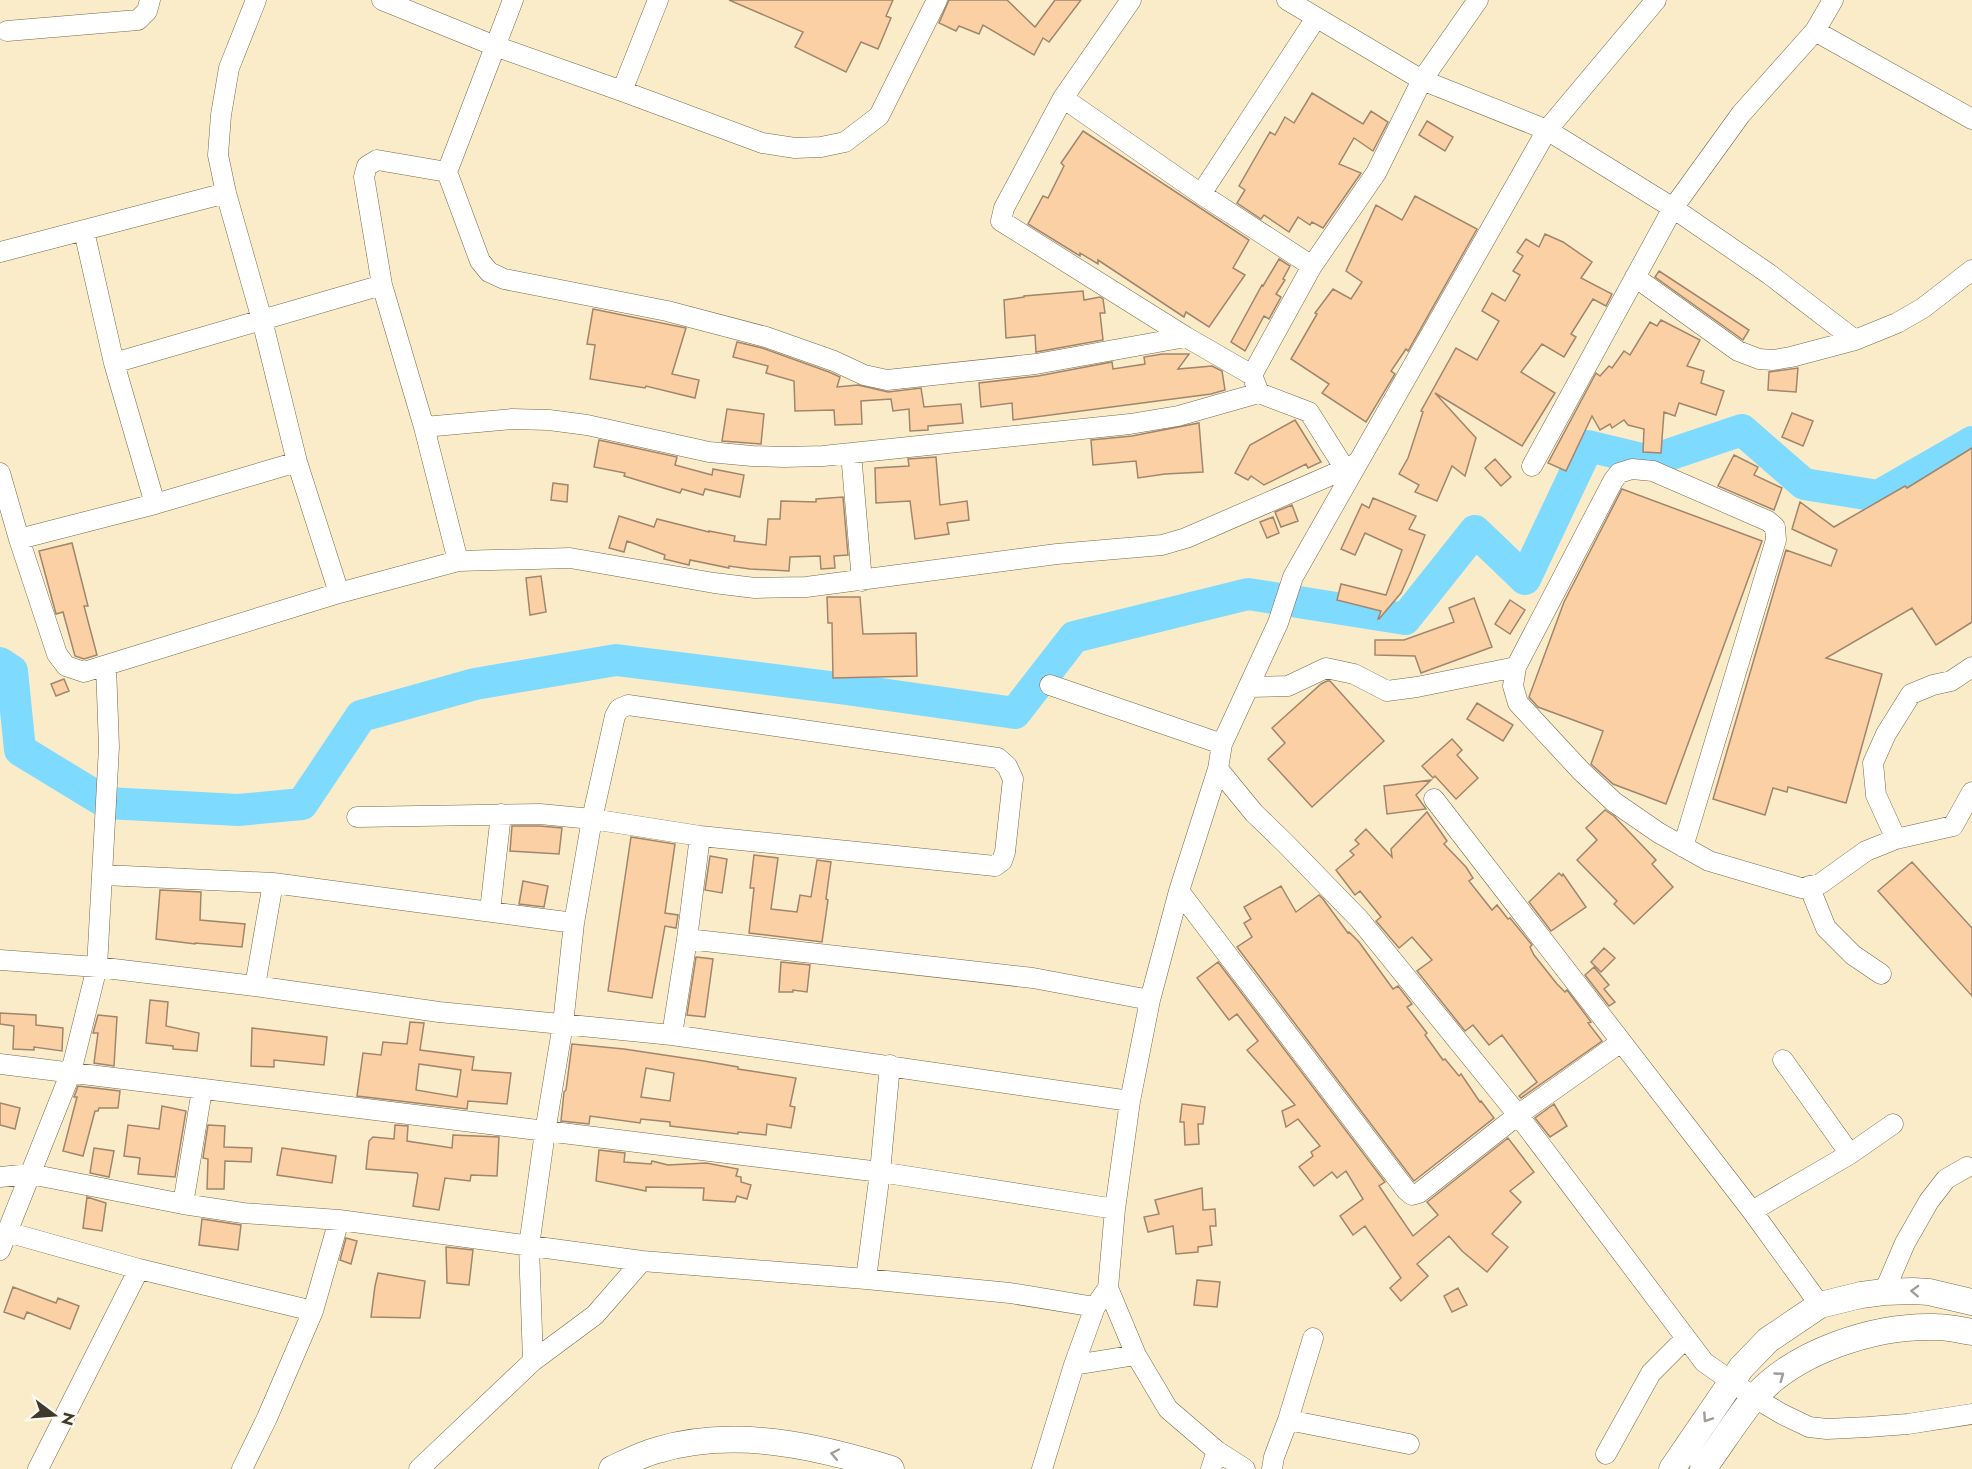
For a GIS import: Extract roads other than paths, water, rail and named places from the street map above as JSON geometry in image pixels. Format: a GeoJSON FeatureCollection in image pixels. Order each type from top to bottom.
{"type":"FeatureCollection","features":[{"type":"Feature","properties":{"kind":"main road"},"geometry":{"type":"LineString","coordinates":[[1672,1469],[1741,1368],[1768,1340],[1820,1305],[1884,1292],[1929,1292],[1972,1302]]}},
{"type":"Feature","properties":{"kind":"main road"},"geometry":{"type":"LineString","coordinates":[[1703,1469],[1755,1398],[1779,1376],[1805,1360],[1841,1342],[1870,1333],[1904,1328],[1938,1327],[1972,1332]]}},
{"type":"Feature","properties":{"kind":"main road"},"geometry":{"type":"LineString","coordinates":[[612,1469],[657,1450],[687,1443],[758,1439],[856,1458],[891,1469]]}},
{"type":"Feature","properties":{"kind":"street"},"geometry":{"type":"LineString","coordinates":[[7,31],[138,20],[147,11],[150,0]]}},
{"type":"Feature","properties":{"kind":"street"},"geometry":{"type":"LineString","coordinates":[[256,0],[229,68],[221,115],[218,155],[297,462],[339,592]]}},
{"type":"Feature","properties":{"kind":"street"},"geometry":{"type":"LineString","coordinates":[[382,0],[495,46],[762,143],[795,148],[821,147],[845,142],[879,116],[936,0]]}},
{"type":"Feature","properties":{"kind":"street"},"geometry":{"type":"LineString","coordinates":[[513,0],[447,172],[480,261],[489,272],[504,279],[667,311],[766,337],[834,361],[864,375],[887,380],[1035,364],[1186,337]]}},
{"type":"Feature","properties":{"kind":"street"},"geometry":{"type":"LineString","coordinates":[[622,91],[658,0]]}},
{"type":"Feature","properties":{"kind":"street"},"geometry":{"type":"LineString","coordinates":[[1131,0],[1063,98],[1005,208],[1001,221],[1186,337],[1256,384],[1310,412],[1351,466]]}},
{"type":"Feature","properties":{"kind":"street"},"geometry":{"type":"LineString","coordinates":[[1287,0],[1422,80],[1547,130],[1673,208],[1769,274],[1855,340]]}},
{"type":"Feature","properties":{"kind":"street"},"geometry":{"type":"LineString","coordinates":[[424,428],[512,419],[549,420],[587,425],[709,452],[803,457],[1130,424],[1178,416],[1256,384],[1312,266],[1376,173],[1422,80],[1478,0]]}},
{"type":"Feature","properties":{"kind":"street"},"geometry":{"type":"LineString","coordinates":[[1245,1469],[1214,1460],[1168,1409],[1136,1355],[1108,1288],[1115,1209],[1130,1101],[1150,1000],[1179,891],[1218,769],[1222,744],[1278,623],[1293,577],[1351,466],[1547,130],[1656,0]]}},
{"type":"Feature","properties":{"kind":"street"},"geometry":{"type":"LineString","coordinates":[[1532,466],[1673,208],[1741,114],[1815,31],[1833,0]]}},
{"type":"Feature","properties":{"kind":"street"},"geometry":{"type":"LineString","coordinates":[[1201,194],[1316,18]]}},
{"type":"Feature","properties":{"kind":"street"},"geometry":{"type":"LineString","coordinates":[[1815,31],[1972,119]]}},
{"type":"Feature","properties":{"kind":"street"},"geometry":{"type":"LineString","coordinates":[[1063,98],[1201,194],[1312,266]]}},
{"type":"Feature","properties":{"kind":"street"},"geometry":{"type":"LineString","coordinates":[[447,172],[377,160],[367,166],[364,177],[382,285],[424,428],[458,561]]}},
{"type":"Feature","properties":{"kind":"street"},"geometry":{"type":"LineString","coordinates":[[0,252],[226,193]]}},
{"type":"Feature","properties":{"kind":"street"},"geometry":{"type":"LineString","coordinates":[[84,231],[114,363],[155,504]]}},
{"type":"Feature","properties":{"kind":"street"},"geometry":{"type":"LineString","coordinates":[[1635,277],[1738,351],[1759,359],[1791,357],[1855,340],[1898,323],[1923,308],[1972,270]]}},
{"type":"Feature","properties":{"kind":"street"},"geometry":{"type":"LineString","coordinates":[[114,363],[382,285]]}},
{"type":"Feature","properties":{"kind":"street"},"geometry":{"type":"LineString","coordinates":[[851,453],[862,581]]}},
{"type":"Feature","properties":{"kind":"street"},"geometry":{"type":"LineString","coordinates":[[19,539],[155,504],[297,462]]}},
{"type":"Feature","properties":{"kind":"street"},"geometry":{"type":"LineString","coordinates":[[0,473],[57,654],[66,666],[84,672],[339,592],[458,561],[570,558],[714,583],[755,588],[806,587],[1057,554],[1162,545],[1186,538],[1351,466]]}},
{"type":"Feature","properties":{"kind":"street"},"geometry":{"type":"LineString","coordinates":[[1683,847],[1776,540],[1775,527],[1768,520],[1653,471],[1632,469],[1619,473],[1613,481],[1516,667],[1513,686],[1518,703],[1581,771],[1614,802],[1659,833],[1683,847],[1709,861],[1801,888],[1820,884],[1866,851],[1896,839],[1953,826],[1972,792]]}},
{"type":"Feature","properties":{"kind":"street"},"geometry":{"type":"LineString","coordinates":[[106,666],[109,747],[104,875],[97,967],[71,1072],[3,1241],[139,1269],[313,1311]]}},
{"type":"Feature","properties":{"kind":"street"},"geometry":{"type":"LineString","coordinates":[[1249,687],[1288,686],[1326,668],[1354,674],[1387,691],[1516,667]]}},
{"type":"Feature","properties":{"kind":"street"},"geometry":{"type":"LineString","coordinates":[[1896,839],[1876,795],[1873,763],[1886,734],[1911,694],[1951,681],[1972,667]]}},
{"type":"Feature","properties":{"kind":"street"},"geometry":{"type":"LineString","coordinates":[[1050,685],[1222,744]]}},
{"type":"Feature","properties":{"kind":"street"},"geometry":{"type":"LineString","coordinates":[[357,817],[540,814],[592,819],[700,836],[995,866],[1002,861],[1005,852],[1014,779],[1007,766],[998,758],[628,705],[619,709],[615,716],[592,819],[574,923],[563,1024],[529,1246],[533,1360]]}},
{"type":"Feature","properties":{"kind":"street"},"geometry":{"type":"LineString","coordinates":[[1218,769],[1254,813],[1359,919],[1518,1115],[1704,1362],[1755,1398],[1809,1427],[1827,1429],[1908,1424],[1972,1414]]}},
{"type":"Feature","properties":{"kind":"street"},"geometry":{"type":"LineString","coordinates":[[1434,799],[1752,1211],[1820,1305]]}},
{"type":"Feature","properties":{"kind":"street"},"geometry":{"type":"LineString","coordinates":[[490,911],[501,814]]}},
{"type":"Feature","properties":{"kind":"street"},"geometry":{"type":"LineString","coordinates":[[672,1035],[700,836]]}},
{"type":"Feature","properties":{"kind":"street"},"geometry":{"type":"LineString","coordinates":[[104,875],[273,883],[574,923]]}},
{"type":"Feature","properties":{"kind":"street"},"geometry":{"type":"LineString","coordinates":[[255,986],[273,883]]}},
{"type":"Feature","properties":{"kind":"street"},"geometry":{"type":"LineString","coordinates":[[1809,886],[1826,928],[1852,955],[1881,974]]}},
{"type":"Feature","properties":{"kind":"street"},"geometry":{"type":"LineString","coordinates":[[1179,891],[1412,1195],[1419,1192],[1518,1115],[1621,1042]]}},
{"type":"Feature","properties":{"kind":"street"},"geometry":{"type":"LineString","coordinates":[[687,939],[1033,978],[1150,1000]]}},
{"type":"Feature","properties":{"kind":"street"},"geometry":{"type":"LineString","coordinates":[[0,960],[97,967],[439,1012],[672,1035],[1130,1101]]}},
{"type":"Feature","properties":{"kind":"street"},"geometry":{"type":"LineString","coordinates":[[1783,1060],[1850,1154]]}},
{"type":"Feature","properties":{"kind":"street"},"geometry":{"type":"LineString","coordinates":[[0,1064],[880,1172],[1115,1209]]}},
{"type":"Feature","properties":{"kind":"street"},"geometry":{"type":"LineString","coordinates":[[866,1279],[880,1172],[890,1065]]}},
{"type":"Feature","properties":{"kind":"street"},"geometry":{"type":"LineString","coordinates":[[183,1204],[202,1090]]}},
{"type":"Feature","properties":{"kind":"street"},"geometry":{"type":"LineString","coordinates":[[1752,1211],[1850,1154],[1893,1124]]}},
{"type":"Feature","properties":{"kind":"street"},"geometry":{"type":"LineString","coordinates":[[1884,1292],[1905,1243],[1929,1201],[1946,1179],[1967,1167]]}},
{"type":"Feature","properties":{"kind":"street"},"geometry":{"type":"LineString","coordinates":[[0,1177],[30,1174],[183,1204],[243,1213],[339,1220],[642,1261],[1010,1293],[1095,1306]]}},
{"type":"Feature","properties":{"kind":"street"},"geometry":{"type":"LineString","coordinates":[[242,1469],[267,1418],[313,1311],[339,1220]]}},
{"type":"Feature","properties":{"kind":"street"},"geometry":{"type":"LineString","coordinates":[[419,1469],[533,1360],[595,1315],[642,1261]]}},
{"type":"Feature","properties":{"kind":"street"},"geometry":{"type":"LineString","coordinates":[[38,1469],[139,1269]]}},
{"type":"Feature","properties":{"kind":"street"},"geometry":{"type":"LineString","coordinates":[[1042,1469],[1095,1306],[1108,1288]]}},
{"type":"Feature","properties":{"kind":"street"},"geometry":{"type":"LineString","coordinates":[[1272,1469],[1312,1338]]}},
{"type":"Feature","properties":{"kind":"street"},"geometry":{"type":"LineString","coordinates":[[1606,1454],[1651,1373],[1686,1338]]}},
{"type":"Feature","properties":{"kind":"street"},"geometry":{"type":"LineString","coordinates":[[1074,1365],[1136,1355]]}},
{"type":"Feature","properties":{"kind":"street"},"geometry":{"type":"LineString","coordinates":[[1287,1420],[1409,1444]]}},
{"type":"Feature","properties":{"kind":"waterway"},"geometry":{"type":"LineString","coordinates":[[0,663],[12,671],[20,750],[107,803],[238,810],[302,804],[361,716],[475,684],[616,660],[1015,713],[1074,637],[1248,594],[1405,619],[1475,531],[1525,579],[1588,446],[1650,461],[1742,430],[1804,484],[1878,496],[1972,442]]}}]}
